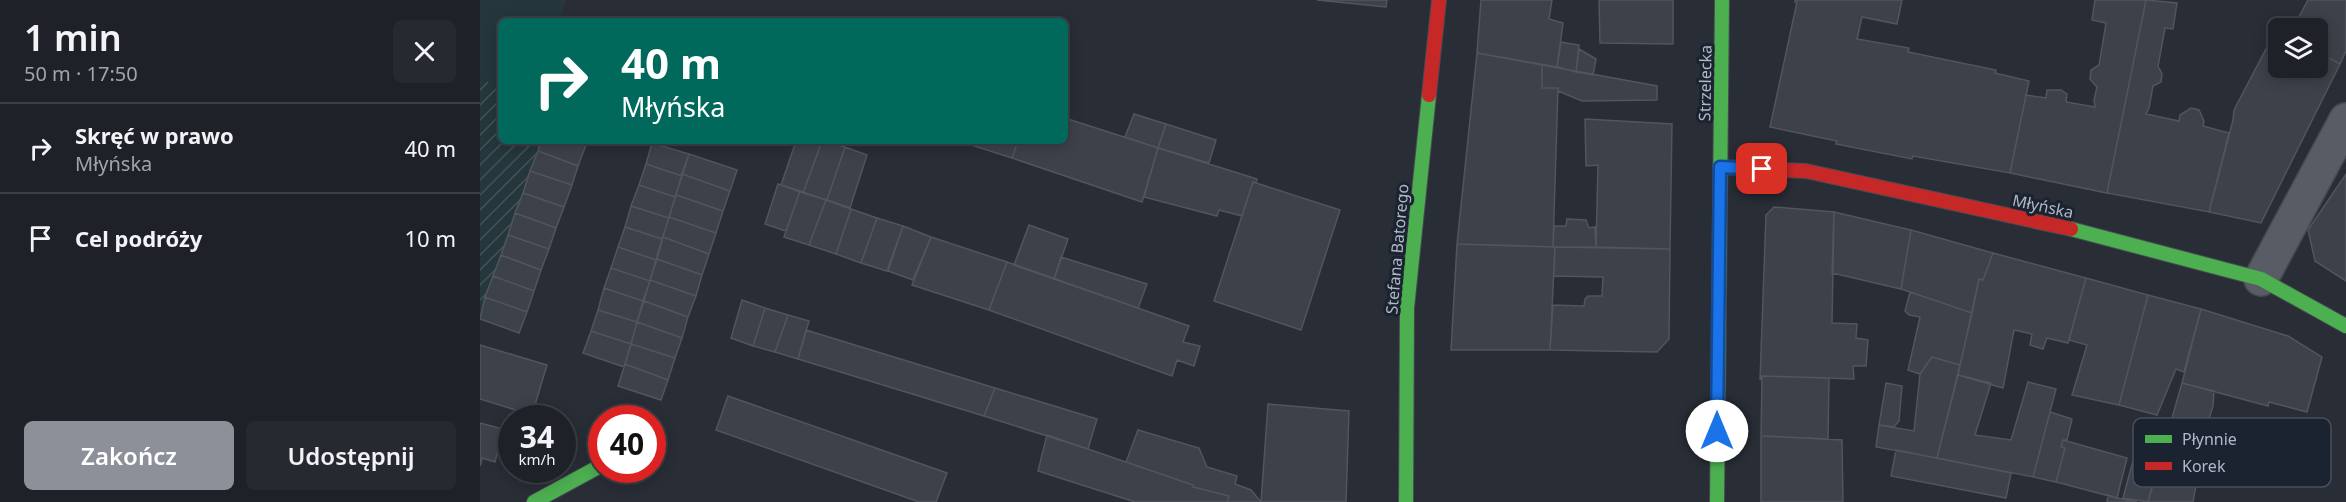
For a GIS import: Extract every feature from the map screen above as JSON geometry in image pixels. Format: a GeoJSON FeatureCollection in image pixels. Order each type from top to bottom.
{"type":"FeatureCollection","features":[{"type":"Feature","properties":{"kind":"street","name":"Stefana Batorego"},"geometry":{"type":"LineString","coordinates":[[1406,502],[1407,308],[1439,0]]}},
{"type":"Feature","properties":{"kind":"street","name":"Strzelecka"},"geometry":{"type":"LineString","coordinates":[[1717,502],[1722,0]]}},
{"type":"Feature","properties":{"kind":"street"},"geometry":{"type":"LineString","coordinates":[[2261,279],[2346,120]]}},
{"type":"Feature","properties":{"kind":"street","name":"Młyńska"},"geometry":{"type":"LineString","coordinates":[[1720,167],[1806,171],[2081,231],[2261,279],[2346,326]]}},
{"type":"Feature","properties":{"kind":"street"},"geometry":{"type":"LineString","coordinates":[[534,502],[588,473]]}},
{"type":"Feature","properties":{"kind":"shaded area"},"geometry":{"type":"Polygon","coordinates":[[[480,0],[566,0],[560,18],[498,18],[498,85],[480,79],[480,0]]]}},
{"type":"Feature","properties":{"kind":"shaded area"},"geometry":{"type":"Polygon","coordinates":[[[480,79],[498,85],[498,144],[540,144],[480,313],[480,79]]]}},
{"type":"Feature","properties":{"kind":"building"},"geometry":{"type":"Polygon","coordinates":[[[1317,0],[1387,0],[1386,7],[1317,0]]]}},
{"type":"Feature","properties":{"kind":"building"},"geometry":{"type":"Polygon","coordinates":[[[1481,0],[1552,0],[1549,19],[1563,23],[1557,67],[1477,53],[1481,0]]]}},
{"type":"Feature","properties":{"kind":"building"},"geometry":{"type":"Polygon","coordinates":[[[1599,0],[1673,0],[1673,44],[1600,43],[1599,0]]]}},
{"type":"Feature","properties":{"kind":"building"},"geometry":{"type":"Polygon","coordinates":[[[1795,0],[1902,0],[1897,24],[1862,17],[1857,39],[1909,48],[1908,52],[1996,70],[1995,73],[2029,81],[2010,173],[1913,156],[1912,159],[1836,144],[1837,141],[1770,127],[1797,2],[1795,0]]]}},
{"type":"Feature","properties":{"kind":"building"},"geometry":{"type":"Polygon","coordinates":[[[2095,0],[2146,0],[2107,193],[2010,173],[2026,95],[2046,98],[2047,90],[2061,90],[2067,94],[2066,102],[2095,107],[2097,87],[2090,79],[2091,70],[2099,65],[2106,23],[2092,20],[2095,0]]]}},
{"type":"Feature","properties":{"kind":"building"},"geometry":{"type":"Polygon","coordinates":[[[2146,0],[2177,3],[2173,29],[2165,28],[2158,66],[2162,74],[2161,82],[2153,86],[2146,114],[2179,121],[2180,115],[2191,108],[2199,110],[2204,121],[2203,126],[2229,133],[2209,212],[2107,193],[2146,0]]]}},
{"type":"Feature","properties":{"kind":"building"},"geometry":{"type":"Polygon","coordinates":[[[2308,0],[2346,0],[2346,51],[2340,64],[2328,57],[2328,18],[2298,18],[2308,0]]]}},
{"type":"Feature","properties":{"kind":"building"},"geometry":{"type":"Polygon","coordinates":[[[1561,42],[1579,45],[1576,72],[1557,67],[1561,42]]]}},
{"type":"Feature","properties":{"kind":"building"},"geometry":{"type":"Polygon","coordinates":[[[2267,47],[2268,78],[2328,78],[2328,57],[2340,64],[2261,223],[2209,212],[2234,110],[2267,47]]]}},
{"type":"Feature","properties":{"kind":"building"},"geometry":{"type":"Polygon","coordinates":[[[1579,49],[1596,59],[1593,75],[1576,72],[1579,49]]]}},
{"type":"Feature","properties":{"kind":"building"},"geometry":{"type":"Polygon","coordinates":[[[1477,53],[1542,65],[1542,88],[1558,88],[1553,247],[1457,244],[1477,53]]]}},
{"type":"Feature","properties":{"kind":"building"},"geometry":{"type":"Polygon","coordinates":[[[1542,65],[1657,86],[1657,100],[1582,101],[1558,91],[1558,88],[1542,88],[1542,65]]]}},
{"type":"Feature","properties":{"kind":"building"},"geometry":{"type":"Polygon","coordinates":[[[1134,114],[1166,124],[1158,148],[1125,137],[1134,114]]]}},
{"type":"Feature","properties":{"kind":"building"},"geometry":{"type":"Polygon","coordinates":[[[1068,119],[1158,148],[1142,202],[1012,158],[1017,144],[1068,144],[1068,119]]]}},
{"type":"Feature","properties":{"kind":"building"},"geometry":{"type":"Polygon","coordinates":[[[1585,119],[1672,124],[1670,249],[1596,247],[1598,165],[1586,166],[1585,119]]]}},
{"type":"Feature","properties":{"kind":"building"},"geometry":{"type":"Polygon","coordinates":[[[1166,124],[1216,140],[1209,163],[1158,148],[1166,124]]]}},
{"type":"Feature","properties":{"kind":"building"},"geometry":{"type":"Polygon","coordinates":[[[540,144],[586,145],[578,166],[538,151],[540,144]]]}},
{"type":"Feature","properties":{"kind":"building"},"geometry":{"type":"Polygon","coordinates":[[[652,144],[689,154],[682,176],[646,164],[652,144]]]}},
{"type":"Feature","properties":{"kind":"building"},"geometry":{"type":"Polygon","coordinates":[[[795,144],[821,144],[803,193],[781,185],[795,144]]]}},
{"type":"Feature","properties":{"kind":"building"},"geometry":{"type":"Polygon","coordinates":[[[821,144],[845,147],[827,200],[803,193],[821,144]]]}},
{"type":"Feature","properties":{"kind":"building"},"geometry":{"type":"Polygon","coordinates":[[[968,144],[1017,144],[1012,158],[968,144]]]}},
{"type":"Feature","properties":{"kind":"building"},"geometry":{"type":"Polygon","coordinates":[[[845,147],[867,155],[850,208],[827,200],[845,147]]]}},
{"type":"Feature","properties":{"kind":"building"},"geometry":{"type":"Polygon","coordinates":[[[1158,148],[1257,179],[1256,183],[1253,182],[1242,216],[1219,210],[1217,216],[1144,197],[1158,148]]]}},
{"type":"Feature","properties":{"kind":"building"},"geometry":{"type":"Polygon","coordinates":[[[538,151],[578,166],[572,185],[530,171],[538,151]]]}},
{"type":"Feature","properties":{"kind":"building"},"geometry":{"type":"Polygon","coordinates":[[[689,154],[737,170],[730,191],[682,174],[689,154]]]}},
{"type":"Feature","properties":{"kind":"building"},"geometry":{"type":"Polygon","coordinates":[[[646,164],[682,176],[675,197],[639,185],[646,164]]]}},
{"type":"Feature","properties":{"kind":"building"},"geometry":{"type":"Polygon","coordinates":[[[530,171],[572,185],[564,207],[523,193],[530,171]]]}},
{"type":"Feature","properties":{"kind":"building"},"geometry":{"type":"Polygon","coordinates":[[[682,174],[730,191],[723,211],[676,195],[682,174]]]}},
{"type":"Feature","properties":{"kind":"building"},"geometry":{"type":"Polygon","coordinates":[[[2346,174],[2346,281],[2315,261],[2308,230],[2346,174]]]}},
{"type":"Feature","properties":{"kind":"building"},"geometry":{"type":"Polygon","coordinates":[[[1253,182],[1340,210],[1301,330],[1214,301],[1253,182]]]}},
{"type":"Feature","properties":{"kind":"building"},"geometry":{"type":"Polygon","coordinates":[[[778,184],[800,191],[786,231],[765,224],[778,184]]]}},
{"type":"Feature","properties":{"kind":"building"},"geometry":{"type":"Polygon","coordinates":[[[639,185],[675,197],[669,218],[631,206],[639,185]]]}},
{"type":"Feature","properties":{"kind":"building"},"geometry":{"type":"Polygon","coordinates":[[[800,191],[826,200],[809,245],[784,237],[800,191]]]}},
{"type":"Feature","properties":{"kind":"building"},"geometry":{"type":"Polygon","coordinates":[[[523,193],[564,207],[556,228],[515,213],[523,193]]]}},
{"type":"Feature","properties":{"kind":"building"},"geometry":{"type":"Polygon","coordinates":[[[676,195],[723,211],[716,233],[669,217],[676,195]]]}},
{"type":"Feature","properties":{"kind":"building"},"geometry":{"type":"Polygon","coordinates":[[[826,200],[851,209],[836,254],[809,245],[826,200]]]}},
{"type":"Feature","properties":{"kind":"building"},"geometry":{"type":"Polygon","coordinates":[[[631,206],[669,218],[662,239],[625,227],[631,206]]]}},
{"type":"Feature","properties":{"kind":"building"},"geometry":{"type":"Polygon","coordinates":[[[1774,207],[1834,212],[1832,323],[1857,324],[1856,338],[1868,340],[1866,366],[1853,366],[1854,379],[1762,376],[1760,380],[1766,215],[1774,207]]]}},
{"type":"Feature","properties":{"kind":"building"},"geometry":{"type":"Polygon","coordinates":[[[851,209],[877,218],[861,263],[836,254],[851,209]]]}},
{"type":"Feature","properties":{"kind":"building"},"geometry":{"type":"Polygon","coordinates":[[[1834,212],[1911,230],[1901,289],[1832,273],[1834,212]]]}},
{"type":"Feature","properties":{"kind":"building"},"geometry":{"type":"Polygon","coordinates":[[[515,213],[556,228],[549,249],[508,235],[515,213]]]}},
{"type":"Feature","properties":{"kind":"building"},"geometry":{"type":"Polygon","coordinates":[[[669,217],[716,233],[709,254],[663,237],[669,217]]]}},
{"type":"Feature","properties":{"kind":"building"},"geometry":{"type":"Polygon","coordinates":[[[877,218],[903,226],[887,271],[861,263],[877,218]]]}},
{"type":"Feature","properties":{"kind":"building"},"geometry":{"type":"Polygon","coordinates":[[[1567,219],[1586,220],[1589,228],[1595,227],[1596,247],[1553,247],[1554,226],[1566,226],[1567,219]]]}},
{"type":"Feature","properties":{"kind":"building"},"geometry":{"type":"Polygon","coordinates":[[[1029,225],[1068,239],[1054,279],[1014,265],[1029,225]]]}},
{"type":"Feature","properties":{"kind":"building"},"geometry":{"type":"Polygon","coordinates":[[[903,226],[931,237],[913,280],[888,271],[903,226]]]}},
{"type":"Feature","properties":{"kind":"building"},"geometry":{"type":"Polygon","coordinates":[[[625,227],[662,239],[656,260],[618,247],[625,227]]]}},
{"type":"Feature","properties":{"kind":"building"},"geometry":{"type":"Polygon","coordinates":[[[1911,230],[1993,253],[1983,280],[1979,279],[1972,313],[1901,289],[1911,230]]]}},
{"type":"Feature","properties":{"kind":"building"},"geometry":{"type":"Polygon","coordinates":[[[508,235],[549,249],[541,270],[501,255],[508,235]]]}},
{"type":"Feature","properties":{"kind":"building"},"geometry":{"type":"Polygon","coordinates":[[[663,237],[709,254],[702,275],[657,259],[663,237]]]}},
{"type":"Feature","properties":{"kind":"building"},"geometry":{"type":"Polygon","coordinates":[[[931,237],[1007,262],[989,310],[912,285],[931,237]]]}},
{"type":"Feature","properties":{"kind":"building"},"geometry":{"type":"Polygon","coordinates":[[[1457,244],[1555,247],[1550,350],[1451,350],[1457,244]]]}},
{"type":"Feature","properties":{"kind":"building"},"geometry":{"type":"Polygon","coordinates":[[[618,247],[656,260],[650,281],[611,268],[618,247]]]}},
{"type":"Feature","properties":{"kind":"building"},"geometry":{"type":"Polygon","coordinates":[[[1555,247],[1670,249],[1669,339],[1657,352],[1550,350],[1553,305],[1584,306],[1588,296],[1602,296],[1603,277],[1554,276],[1555,247]]]}},
{"type":"Feature","properties":{"kind":"building"},"geometry":{"type":"Polygon","coordinates":[[[1993,253],[2086,278],[2068,343],[2047,338],[2043,349],[2030,345],[2032,334],[2014,330],[2003,388],[1958,375],[1979,279],[1983,280],[1993,253]]]}},
{"type":"Feature","properties":{"kind":"building"},"geometry":{"type":"Polygon","coordinates":[[[501,255],[541,270],[534,291],[493,276],[501,255]]]}},
{"type":"Feature","properties":{"kind":"building"},"geometry":{"type":"Polygon","coordinates":[[[1061,257],[1147,284],[1138,308],[1054,279],[1061,257]]]}},
{"type":"Feature","properties":{"kind":"building"},"geometry":{"type":"Polygon","coordinates":[[[657,259],[702,275],[696,296],[650,280],[657,259]]]}},
{"type":"Feature","properties":{"kind":"building"},"geometry":{"type":"Polygon","coordinates":[[[1007,262],[1189,326],[1183,342],[1200,346],[1194,366],[1177,360],[1172,376],[989,310],[1007,262]]]}},
{"type":"Feature","properties":{"kind":"building"},"geometry":{"type":"Polygon","coordinates":[[[611,268],[650,281],[643,301],[604,288],[611,268]]]}},
{"type":"Feature","properties":{"kind":"building"},"geometry":{"type":"Polygon","coordinates":[[[493,276],[534,291],[527,312],[485,297],[493,276]]]}},
{"type":"Feature","properties":{"kind":"building"},"geometry":{"type":"Polygon","coordinates":[[[2086,278],[2148,295],[2119,405],[2072,395],[2087,345],[2069,340],[2086,278]]]}},
{"type":"Feature","properties":{"kind":"building"},"geometry":{"type":"Polygon","coordinates":[[[650,280],[696,296],[688,317],[644,301],[650,280]]]}},
{"type":"Feature","properties":{"kind":"building"},"geometry":{"type":"Polygon","coordinates":[[[604,288],[643,301],[637,322],[598,310],[604,288]]]}},
{"type":"Feature","properties":{"kind":"building"},"geometry":{"type":"Polygon","coordinates":[[[1910,292],[1972,313],[1960,365],[1932,357],[1920,374],[1908,370],[1920,317],[1909,315],[1905,311],[1910,292]]]}},
{"type":"Feature","properties":{"kind":"building"},"geometry":{"type":"Polygon","coordinates":[[[2148,295],[2201,309],[2184,372],[2176,369],[2157,415],[2119,405],[2148,295]]]}},
{"type":"Feature","properties":{"kind":"building"},"geometry":{"type":"Polygon","coordinates":[[[485,297],[527,312],[519,333],[480,319],[485,297]]]}},
{"type":"Feature","properties":{"kind":"building"},"geometry":{"type":"Polygon","coordinates":[[[742,300],[765,308],[753,346],[731,338],[742,300]]]}},
{"type":"Feature","properties":{"kind":"building"},"geometry":{"type":"Polygon","coordinates":[[[644,301],[688,317],[682,338],[637,322],[644,301]]]}},
{"type":"Feature","properties":{"kind":"building"},"geometry":{"type":"Polygon","coordinates":[[[765,308],[788,315],[775,352],[753,346],[765,308]]]}},
{"type":"Feature","properties":{"kind":"building"},"geometry":{"type":"Polygon","coordinates":[[[2201,309],[2288,336],[2322,357],[2307,412],[2269,402],[2268,406],[2182,383],[2201,309]]]}},
{"type":"Feature","properties":{"kind":"building"},"geometry":{"type":"Polygon","coordinates":[[[598,310],[637,322],[631,344],[591,331],[598,310]]]}},
{"type":"Feature","properties":{"kind":"building"},"geometry":{"type":"Polygon","coordinates":[[[788,315],[809,321],[798,359],[775,352],[788,315]]]}},
{"type":"Feature","properties":{"kind":"building"},"geometry":{"type":"Polygon","coordinates":[[[637,322],[682,338],[675,358],[631,344],[637,322]]]}},
{"type":"Feature","properties":{"kind":"building"},"geometry":{"type":"Polygon","coordinates":[[[806,330],[995,388],[984,416],[798,359],[806,330]]]}},
{"type":"Feature","properties":{"kind":"building"},"geometry":{"type":"Polygon","coordinates":[[[591,331],[631,344],[624,367],[583,353],[591,331]]]}},
{"type":"Feature","properties":{"kind":"building"},"geometry":{"type":"Polygon","coordinates":[[[631,344],[675,358],[668,380],[625,364],[631,344]]]}},
{"type":"Feature","properties":{"kind":"building"},"geometry":{"type":"Polygon","coordinates":[[[480,345],[547,365],[535,405],[500,405],[480,399],[480,345]]]}},
{"type":"Feature","properties":{"kind":"building"},"geometry":{"type":"Polygon","coordinates":[[[1932,357],[1960,365],[1937,458],[1876,447],[1879,425],[1914,431],[1920,374],[1932,357]]]}},
{"type":"Feature","properties":{"kind":"building"},"geometry":{"type":"Polygon","coordinates":[[[625,364],[668,380],[661,400],[618,386],[625,364]]]}},
{"type":"Feature","properties":{"kind":"building"},"geometry":{"type":"Polygon","coordinates":[[[1958,375],[1991,383],[1975,435],[2011,440],[2028,382],[2056,389],[2033,477],[1937,458],[1958,375]]]}},
{"type":"Feature","properties":{"kind":"building"},"geometry":{"type":"Polygon","coordinates":[[[1762,376],[1829,378],[1828,439],[1761,436],[1762,376]]]}},
{"type":"Feature","properties":{"kind":"building"},"geometry":{"type":"Polygon","coordinates":[[[1886,383],[1902,386],[1899,421],[1894,427],[1879,425],[1886,383]]]}},
{"type":"Feature","properties":{"kind":"building"},"geometry":{"type":"Polygon","coordinates":[[[2182,383],[2214,391],[2209,418],[2172,418],[2182,383]]]}},
{"type":"Feature","properties":{"kind":"building"},"geometry":{"type":"Polygon","coordinates":[[[995,388],[1097,419],[1088,449],[984,416],[995,388]]]}},
{"type":"Feature","properties":{"kind":"building"},"geometry":{"type":"Polygon","coordinates":[[[728,396],[947,473],[936,502],[919,502],[716,430],[728,396]]]}},
{"type":"Feature","properties":{"kind":"building"},"geometry":{"type":"Polygon","coordinates":[[[1268,404],[1349,411],[1346,502],[1261,502],[1268,404]]]}},
{"type":"Feature","properties":{"kind":"building"},"geometry":{"type":"Polygon","coordinates":[[[2050,412],[2072,419],[2067,440],[2063,440],[2061,447],[2065,448],[2056,482],[2033,477],[2050,412]]]}},
{"type":"Feature","properties":{"kind":"building"},"geometry":{"type":"Polygon","coordinates":[[[480,423],[498,428],[498,450],[495,462],[482,458],[480,466],[480,423]]]}},
{"type":"Feature","properties":{"kind":"building"},"geometry":{"type":"Polygon","coordinates":[[[1138,430],[1199,448],[1207,467],[1237,476],[1235,484],[1251,490],[1261,502],[1227,502],[1229,496],[1193,487],[1193,485],[1126,462],[1138,430]]]}},
{"type":"Feature","properties":{"kind":"building"},"geometry":{"type":"Polygon","coordinates":[[[1047,435],[1193,485],[1193,487],[1229,496],[1227,502],[1135,502],[1038,471],[1047,435]]]}},
{"type":"Feature","properties":{"kind":"building"},"geometry":{"type":"Polygon","coordinates":[[[1761,436],[1842,440],[1843,502],[1761,502],[1761,436]]]}},
{"type":"Feature","properties":{"kind":"building"},"geometry":{"type":"Polygon","coordinates":[[[2063,440],[2127,458],[2117,498],[2056,482],[2065,448],[2061,447],[2063,440]]]}},
{"type":"Feature","properties":{"kind":"building"},"geometry":{"type":"Polygon","coordinates":[[[1896,450],[2011,473],[2006,498],[1891,476],[1896,450]]]}},
{"type":"Feature","properties":{"kind":"building"},"geometry":{"type":"Polygon","coordinates":[[[2133,461],[2133,487],[2152,487],[2148,502],[2123,498],[2133,461]]]}},
{"type":"Feature","properties":{"kind":"building"},"geometry":{"type":"Polygon","coordinates":[[[2152,487],[2196,487],[2193,502],[2148,502],[2152,487]]]}},
{"type":"Feature","properties":{"kind":"building"},"geometry":{"type":"Polygon","coordinates":[[[2108,495],[2117,498],[2137,502],[2107,502],[2108,495]]]}},
{"type":"Feature","properties":{"kind":"traffic: fast"},"geometry":{"type":"LineString","coordinates":[[1717,502],[1722,0]]}},
{"type":"Feature","properties":{"kind":"traffic: fast"},"geometry":{"type":"LineString","coordinates":[[1406,502],[1407,308],[1429,95]]}},
{"type":"Feature","properties":{"kind":"traffic: fast"},"geometry":{"type":"LineString","coordinates":[[2071,229],[2261,279],[2346,326]]}},
{"type":"Feature","properties":{"kind":"traffic: fast"},"geometry":{"type":"LineString","coordinates":[[534,502],[588,473]]}},
{"type":"Feature","properties":{"kind":"traffic: jam"},"geometry":{"type":"LineString","coordinates":[[1429,95],[1439,0]]}},
{"type":"Feature","properties":{"kind":"traffic: jam"},"geometry":{"type":"LineString","coordinates":[[1720,167],[1806,171],[2071,229]]}},
{"type":"Feature","properties":{"kind":"route"},"geometry":{"type":"LineString","coordinates":[[1717,431],[1720,167],[1762,169]]}}]}
